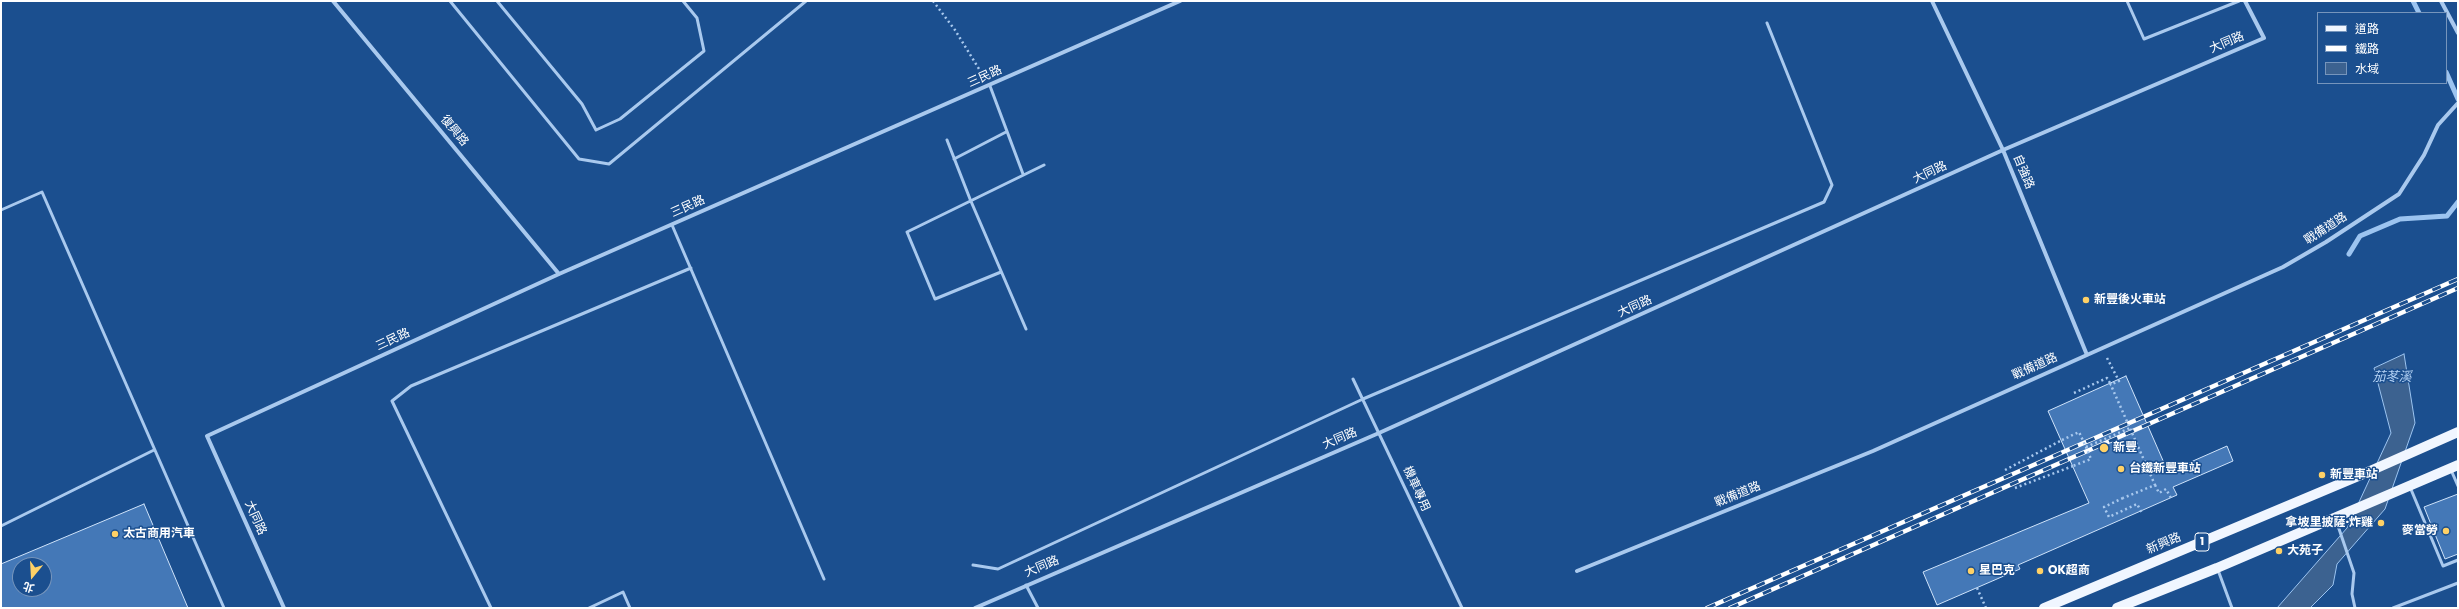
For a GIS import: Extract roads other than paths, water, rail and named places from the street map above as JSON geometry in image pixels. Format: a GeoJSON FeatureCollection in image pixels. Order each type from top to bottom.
{"type":"FeatureCollection","features":[{"type":"Feature","properties":{"kind":"main road","name":"新興路"},"geometry":{"type":"LineString","coordinates":[[2044,608],[2361,475],[2458,432]]}},
{"type":"Feature","properties":{"kind":"main road"},"geometry":{"type":"LineString","coordinates":[[2117,608],[2217,568],[2454,467]]}},
{"type":"Feature","properties":{"kind":"street","name":"復興路"},"geometry":{"type":"LineString","coordinates":[[333,1],[559,274]]}},
{"type":"Feature","properties":{"kind":"street","name":"三民路"},"geometry":{"type":"LineString","coordinates":[[207,436],[559,274],[990,86],[1180,1]]}},
{"type":"Feature","properties":{"kind":"street","name":"自強路"},"geometry":{"type":"LineString","coordinates":[[1932,1],[2002,150],[2087,355]]}},
{"type":"Feature","properties":{"kind":"street","name":"大同路"},"geometry":{"type":"LineString","coordinates":[[975,608],[1379,433],[2002,150],[2264,38],[2245,1]]}},
{"type":"Feature","properties":{"kind":"street"},"geometry":{"type":"LineString","coordinates":[[2441,1],[2447,12]]}},
{"type":"Feature","properties":{"kind":"street"},"geometry":{"type":"LineString","coordinates":[[2447,12],[2458,33]]}},
{"type":"Feature","properties":{"kind":"street","name":"戰備道路"},"geometry":{"type":"LineString","coordinates":[[1577,571],[1872,451],[2284,267],[2399,194],[2438,125],[2449,111],[2458,103]]}},
{"type":"Feature","properties":{"kind":"street","name":"大同路"},"geometry":{"type":"LineString","coordinates":[[207,436],[284,608]]}},
{"type":"Feature","properties":{"kind":"lane"},"geometry":{"type":"LineString","coordinates":[[450,1],[579,159],[609,164],[806,1]]}},
{"type":"Feature","properties":{"kind":"lane"},"geometry":{"type":"LineString","coordinates":[[497,1],[582,104],[596,130],[620,119],[704,51],[697,18],[682,1]]}},
{"type":"Feature","properties":{"kind":"lane"},"geometry":{"type":"LineString","coordinates":[[2127,1],[2144,39],[2239,1]]}},
{"type":"Feature","properties":{"kind":"lane"},"geometry":{"type":"LineString","coordinates":[[973,565],[998,569],[1363,399],[1824,202],[1832,185],[1767,23]]}},
{"type":"Feature","properties":{"kind":"lane"},"geometry":{"type":"LineString","coordinates":[[990,86],[1023,174]]}},
{"type":"Feature","properties":{"kind":"lane"},"geometry":{"type":"LineString","coordinates":[[954,159],[1006,132]]}},
{"type":"Feature","properties":{"kind":"lane"},"geometry":{"type":"LineString","coordinates":[[947,140],[970,199],[1026,329]]}},
{"type":"Feature","properties":{"kind":"lane"},"geometry":{"type":"LineString","coordinates":[[1001,272],[935,300],[907,232],[970,199],[1044,165]]}},
{"type":"Feature","properties":{"kind":"lane"},"geometry":{"type":"LineString","coordinates":[[1,210],[42,192],[224,608]]}},
{"type":"Feature","properties":{"kind":"lane"},"geometry":{"type":"LineString","coordinates":[[672,225],[824,579]]}},
{"type":"Feature","properties":{"kind":"lane"},"geometry":{"type":"LineString","coordinates":[[491,608],[392,401],[411,386],[691,268]]}},
{"type":"Feature","properties":{"kind":"lane","name":"機車專用"},"geometry":{"type":"LineString","coordinates":[[1353,379],[1462,608]]}},
{"type":"Feature","properties":{"kind":"lane"},"geometry":{"type":"LineString","coordinates":[[1,526],[154,450]]}},
{"type":"Feature","properties":{"kind":"lane"},"geometry":{"type":"LineString","coordinates":[[2454,467],[2458,486]]}},
{"type":"Feature","properties":{"kind":"lane"},"geometry":{"type":"LineString","coordinates":[[2410,485],[2443,566],[2458,560]]}},
{"type":"Feature","properties":{"kind":"lane"},"geometry":{"type":"LineString","coordinates":[[2335,518],[2354,573],[2352,594],[2355,608]]}},
{"type":"Feature","properties":{"kind":"lane"},"geometry":{"type":"LineString","coordinates":[[2217,568],[2232,608]]}},
{"type":"Feature","properties":{"kind":"lane"},"geometry":{"type":"LineString","coordinates":[[2393,608],[2458,584]]}},
{"type":"Feature","properties":{"kind":"lane"},"geometry":{"type":"LineString","coordinates":[[1026,585],[1038,608]]}},
{"type":"Feature","properties":{"kind":"lane"},"geometry":{"type":"LineString","coordinates":[[589,608],[623,592],[630,608]]}},
{"type":"Feature","properties":{"kind":"water","name":"茄苳溪"},"geometry":{"type":"Polygon","coordinates":[[[2404,354],[2415,423],[2385,509],[2337,564],[2333,585],[2310,608],[2277,608],[2347,528],[2391,433],[2374,368],[2404,354]]]}},
{"type":"Feature","properties":{"kind":"waterway","name":"茄苳溪"},"geometry":{"type":"LineString","coordinates":[[2413,1],[2418,12]]}},
{"type":"Feature","properties":{"kind":"waterway","name":"茄苳溪"},"geometry":{"type":"LineString","coordinates":[[2447,74],[2458,99]]}},
{"type":"Feature","properties":{"kind":"waterway","name":"茄苳溪"},"geometry":{"type":"LineString","coordinates":[[2349,254],[2360,236],[2400,219],[2447,216],[2458,202]]}},
{"type":"Feature","properties":{"kind":"railway"},"geometry":{"type":"LineString","coordinates":[[1707,608],[2458,279]]}},
{"type":"Feature","properties":{"kind":"railway"},"geometry":{"type":"LineString","coordinates":[[1730,608],[2458,288]]}},
{"type":"Feature","properties":{"kind":"place","name":"新豐後火車站"},"geometry":{"type":"Point","coordinates":[2086,300]}},
{"type":"Feature","properties":{"kind":"place","name":"新豐"},"geometry":{"type":"Point","coordinates":[2104,448]}},
{"type":"Feature","properties":{"kind":"place","name":"台鐵新豐車站"},"geometry":{"type":"Point","coordinates":[2121,469]}},
{"type":"Feature","properties":{"kind":"place","name":"新豐車站"},"geometry":{"type":"Point","coordinates":[2322,475]}},
{"type":"Feature","properties":{"kind":"place","name":"拿坡里披薩·炸雞"},"geometry":{"type":"Point","coordinates":[2381,523]}},
{"type":"Feature","properties":{"kind":"place","name":"麥當勞"},"geometry":{"type":"Point","coordinates":[2446,531]}},
{"type":"Feature","properties":{"kind":"place","name":"太古商用汽車"},"geometry":{"type":"Point","coordinates":[115,534]}},
{"type":"Feature","properties":{"kind":"place","name":"大苑子"},"geometry":{"type":"Point","coordinates":[2279,551]}},
{"type":"Feature","properties":{"kind":"place","name":"星巴克"},"geometry":{"type":"Point","coordinates":[1971,571]}},
{"type":"Feature","properties":{"kind":"place","name":"OK超商"},"geometry":{"type":"Point","coordinates":[2040,571]}}]}
